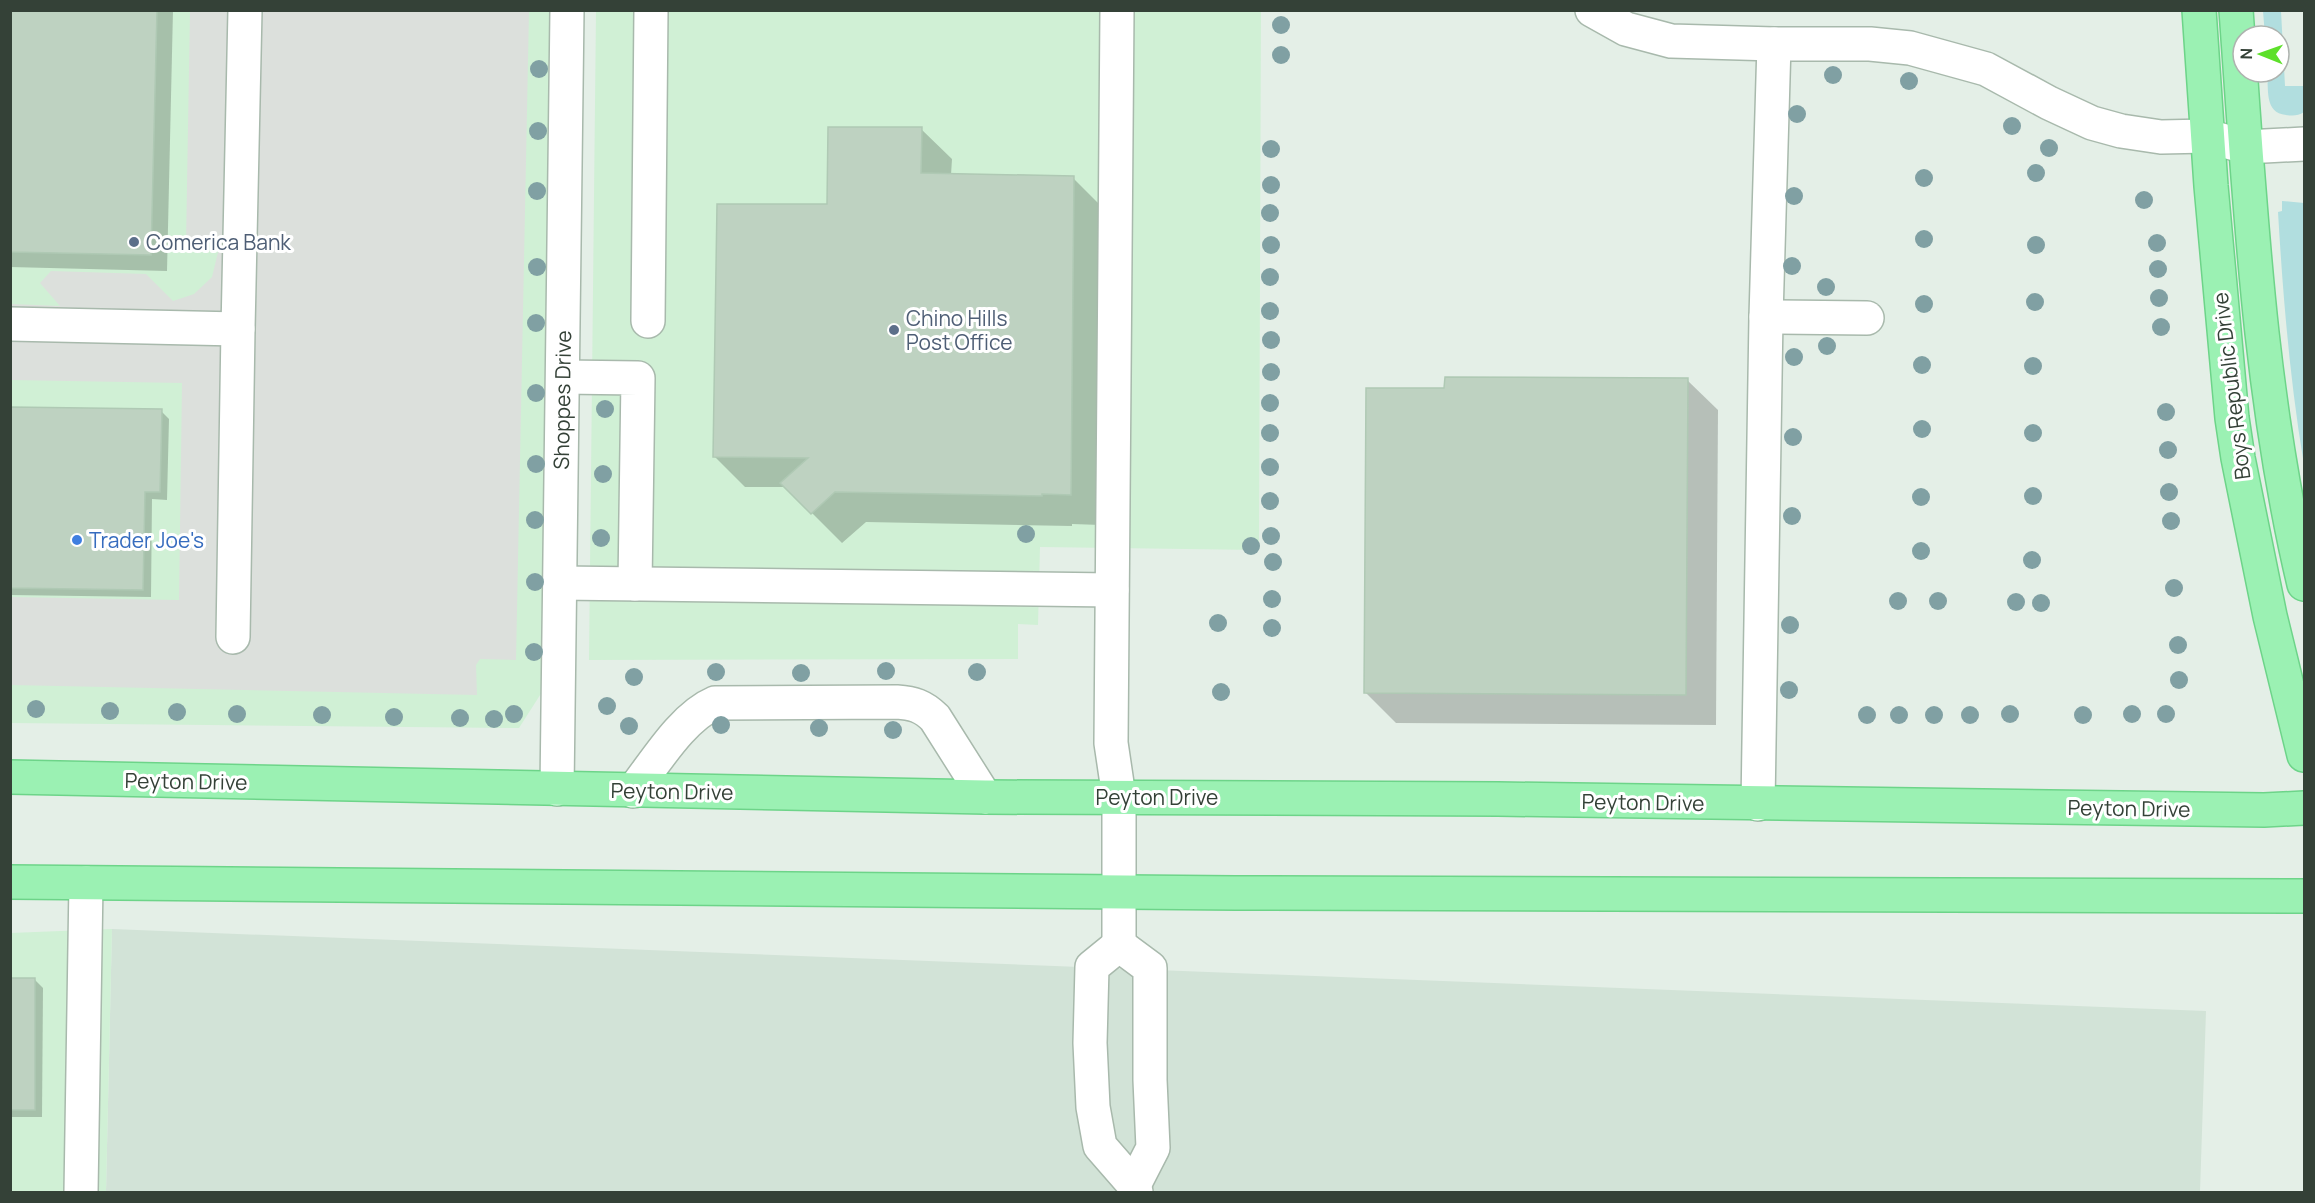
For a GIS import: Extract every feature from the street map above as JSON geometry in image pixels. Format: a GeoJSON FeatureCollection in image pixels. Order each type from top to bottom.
{"type":"FeatureCollection","features":[{"type":"Feature","properties":{"kind":"main road","name":"Boys Republic Drive"},"geometry":{"type":"LineString","coordinates":[[2199,10],[2225,352],[2238,458],[2270,616],[2304,755]]}},
{"type":"Feature","properties":{"kind":"main road","name":"Boys Republic Drive"},"geometry":{"type":"LineString","coordinates":[[2236,10],[2259,319],[2274,434],[2304,584]]}},
{"type":"Feature","properties":{"kind":"main road","name":"Peyton Drive"},"geometry":{"type":"LineString","coordinates":[[10,777],[633,791],[985,796],[1498,799],[2264,810],[2304,808]]}},
{"type":"Feature","properties":{"kind":"main road"},"geometry":{"type":"LineString","coordinates":[[10,882],[1235,893],[2304,896]]}},
{"type":"Feature","properties":{"kind":"street"},"geometry":{"type":"LineString","coordinates":[[233,637],[245,10]]}},
{"type":"Feature","properties":{"kind":"street","name":"Shoppes Drive"},"geometry":{"type":"LineString","coordinates":[[557,789],[567,10]]}},
{"type":"Feature","properties":{"kind":"street"},"geometry":{"type":"LineString","coordinates":[[648,321],[651,10]]}},
{"type":"Feature","properties":{"kind":"street"},"geometry":{"type":"LineString","coordinates":[[1117,10],[1111,743],[1119,797],[1119,945]]}},
{"type":"Feature","properties":{"kind":"street"},"geometry":{"type":"LineString","coordinates":[[1592,10],[1626,29],[1671,41],[1870,44],[1910,48],[1986,69],[2092,123],[2147,136],[2208,136],[2246,147],[2304,144]]}},
{"type":"Feature","properties":{"kind":"street"},"geometry":{"type":"LineString","coordinates":[[1758,804],[1766,317],[1774,44]]}},
{"type":"Feature","properties":{"kind":"street"},"geometry":{"type":"LineString","coordinates":[[1766,317],[1867,318]]}},
{"type":"Feature","properties":{"kind":"street"},"geometry":{"type":"LineString","coordinates":[[10,324],[238,329]]}},
{"type":"Feature","properties":{"kind":"street"},"geometry":{"type":"LineString","coordinates":[[563,377],[638,378],[635,584]]}},
{"type":"Feature","properties":{"kind":"street"},"geometry":{"type":"LineString","coordinates":[[560,583],[1112,590]]}},
{"type":"Feature","properties":{"kind":"street"},"geometry":{"type":"LineString","coordinates":[[633,791],[686,725],[701,710],[715,703],[897,702],[913,703],[926,708],[935,718],[985,796]]}},
{"type":"Feature","properties":{"kind":"street"},"geometry":{"type":"LineString","coordinates":[[81,1192],[86,883]]}},
{"type":"Feature","properties":{"kind":"street"},"geometry":{"type":"LineString","coordinates":[[1119,945],[1150,968],[1150,1080],[1153,1148],[1135,1189],[1100,1146],[1093,1107],[1090,1043],[1092,967],[1119,945]]}},
{"type":"Feature","properties":{"kind":"shaded area"},"geometry":{"type":"Polygon","coordinates":[[[11,11],[551,11],[548,355],[552,436],[542,692],[519,728],[11,723],[11,11]]]}},
{"type":"Feature","properties":{"kind":"shaded area"},"geometry":{"type":"Polygon","coordinates":[[[190,11],[529,11],[516,660],[480,659],[476,665],[477,695],[11,685],[11,597],[179,600],[182,383],[11,380],[11,304],[60,306],[40,283],[51,271],[146,274],[173,301],[194,294],[212,277],[219,248],[214,243],[186,243],[190,11]]]}},
{"type":"Feature","properties":{"kind":"shaded area"},"geometry":{"type":"Polygon","coordinates":[[[596,11],[1261,11],[1259,550],[1040,547],[1038,625],[1018,624],[1018,659],[589,660],[596,11]]]}},
{"type":"Feature","properties":{"kind":"shaded area"},"geometry":{"type":"Polygon","coordinates":[[[2263,11],[2281,11],[2282,24],[2264,24],[2263,11]]]}},
{"type":"Feature","properties":{"kind":"shaded area"},"geometry":{"type":"Polygon","coordinates":[[[2268,84],[2304,86],[2304,112],[2291,116],[2279,113],[2271,105],[2268,84]]]}},
{"type":"Feature","properties":{"kind":"shaded area"},"geometry":{"type":"Polygon","coordinates":[[[2282,201],[2304,203],[2304,465],[2285,307],[2278,212],[2282,211],[2282,201]]]}},
{"type":"Feature","properties":{"kind":"shaded area"},"geometry":{"type":"Polygon","coordinates":[[[112,929],[2206,1011],[2200,1192],[106,1192],[112,929]]]}},
{"type":"Feature","properties":{"kind":"shaded area"},"geometry":{"type":"Polygon","coordinates":[[[112,929],[106,1192],[11,1192],[10,933],[112,929]]]}},
{"type":"Feature","properties":{"kind":"building"},"geometry":{"type":"Polygon","coordinates":[[[10,10],[157,10],[151,255],[10,252],[10,10]]]}},
{"type":"Feature","properties":{"kind":"building","name":"Chino Hills Post Office"},"geometry":{"type":"Polygon","coordinates":[[[828,127],[922,127],[921,173],[1074,176],[1071,495],[835,492],[811,514],[780,483],[808,458],[713,457],[717,204],[827,204],[828,127]]]}},
{"type":"Feature","properties":{"kind":"building"},"geometry":{"type":"Polygon","coordinates":[[[1445,377],[1688,378],[1686,695],[1364,693],[1366,388],[1444,388],[1445,377]]]}},
{"type":"Feature","properties":{"kind":"building","name":"Trader Joe's"},"geometry":{"type":"Polygon","coordinates":[[[10,407],[162,409],[160,492],[145,492],[143,590],[10,588],[10,407]]]}},
{"type":"Feature","properties":{"kind":"building"},"geometry":{"type":"Polygon","coordinates":[[[10,978],[35,978],[35,1110],[10,1110],[10,978]]]}},
{"type":"Feature","properties":{"kind":"place","name":"Comerica Bank"},"geometry":{"type":"Point","coordinates":[134,242]}},
{"type":"Feature","properties":{"kind":"place","name":"Chino Hills Post Office"},"geometry":{"type":"Point","coordinates":[894,330]}},
{"type":"Feature","properties":{"kind":"place","name":"Trader Joe's"},"geometry":{"type":"Point","coordinates":[77,540]}}]}
